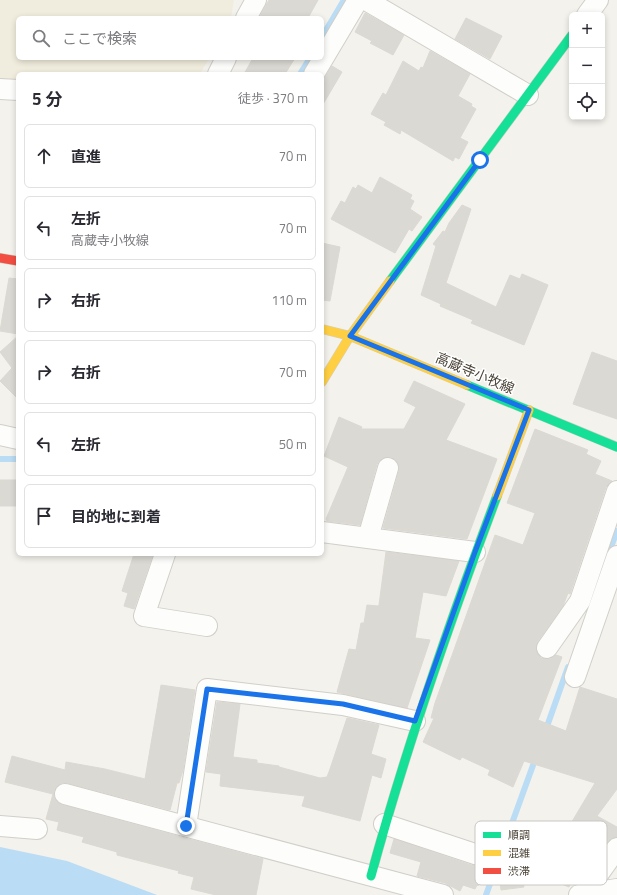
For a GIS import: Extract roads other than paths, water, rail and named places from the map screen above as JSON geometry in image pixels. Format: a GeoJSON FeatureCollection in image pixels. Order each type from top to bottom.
{"type":"FeatureCollection","features":[{"type":"Feature","properties":{"kind":"street"},"geometry":{"type":"LineString","coordinates":[[244,16],[245,0]]}},
{"type":"Feature","properties":{"kind":"street"},"geometry":{"type":"LineString","coordinates":[[245,16],[256,0]]}},
{"type":"Feature","properties":{"kind":"street"},"geometry":{"type":"LineString","coordinates":[[324,57],[358,0]]}},
{"type":"Feature","properties":{"kind":"street"},"geometry":{"type":"LineString","coordinates":[[366,0],[528,95]]}},
{"type":"Feature","properties":{"kind":"street"},"geometry":{"type":"LineString","coordinates":[[589,12],[598,0]]}},
{"type":"Feature","properties":{"kind":"street"},"geometry":{"type":"LineString","coordinates":[[324,379],[350,336],[569,40]]}},
{"type":"Feature","properties":{"kind":"street"},"geometry":{"type":"LineString","coordinates":[[219,72],[225,60]]}},
{"type":"Feature","properties":{"kind":"street"},"geometry":{"type":"LineString","coordinates":[[315,72],[322,60]]}},
{"type":"Feature","properties":{"kind":"street"},"geometry":{"type":"LineString","coordinates":[[0,89],[16,90]]}},
{"type":"Feature","properties":{"kind":"street"},"geometry":{"type":"LineString","coordinates":[[0,258],[16,261]]}},
{"type":"Feature","properties":{"kind":"street","name":"高蔵寺小牧線"},"geometry":{"type":"LineString","coordinates":[[324,330],[350,336],[617,447]]}},
{"type":"Feature","properties":{"kind":"street"},"geometry":{"type":"LineString","coordinates":[[371,876],[384,824],[415,721],[475,552],[529,410]]}},
{"type":"Feature","properties":{"kind":"street"},"geometry":{"type":"LineString","coordinates":[[0,435],[16,439]]}},
{"type":"Feature","properties":{"kind":"street"},"geometry":{"type":"LineString","coordinates":[[368,538],[388,468]]}},
{"type":"Feature","properties":{"kind":"street"},"geometry":{"type":"LineString","coordinates":[[548,648],[580,601],[617,490]]}},
{"type":"Feature","properties":{"kind":"street"},"geometry":{"type":"LineString","coordinates":[[324,532],[475,552]]}},
{"type":"Feature","properties":{"kind":"street"},"geometry":{"type":"LineString","coordinates":[[164,556],[144,616],[207,626]]}},
{"type":"Feature","properties":{"kind":"street"},"geometry":{"type":"LineString","coordinates":[[575,677],[617,556]]}},
{"type":"Feature","properties":{"kind":"street"},"geometry":{"type":"LineString","coordinates":[[186,826],[207,689],[343,704],[415,721]]}},
{"type":"Feature","properties":{"kind":"street"},"geometry":{"type":"LineString","coordinates":[[65,794],[443,895]]}},
{"type":"Feature","properties":{"kind":"street"},"geometry":{"type":"LineString","coordinates":[[384,824],[475,854]]}},
{"type":"Feature","properties":{"kind":"street"},"geometry":{"type":"LineString","coordinates":[[0,826],[37,829]]}},
{"type":"Feature","properties":{"kind":"street"},"geometry":{"type":"LineString","coordinates":[[607,863],[617,848]]}},
{"type":"Feature","properties":{"kind":"street"},"geometry":{"type":"LineString","coordinates":[[584,894],[591,885]]}},
{"type":"Feature","properties":{"kind":"street"},"geometry":{"type":"LineString","coordinates":[[584,894],[617,889]]}},
{"type":"Feature","properties":{"kind":"water"},"geometry":{"type":"Polygon","coordinates":[[[0,847],[67,861],[157,895],[0,895],[0,847]]]}},
{"type":"Feature","properties":{"kind":"waterway"},"geometry":{"type":"LineString","coordinates":[[324,34],[344,0]]}},
{"type":"Feature","properties":{"kind":"waterway"},"geometry":{"type":"LineString","coordinates":[[301,72],[309,60]]}},
{"type":"Feature","properties":{"kind":"waterway"},"geometry":{"type":"LineString","coordinates":[[0,459],[16,459]]}},
{"type":"Feature","properties":{"kind":"waterway"},"geometry":{"type":"LineString","coordinates":[[608,555],[617,531]]}},
{"type":"Feature","properties":{"kind":"waterway"},"geometry":{"type":"LineString","coordinates":[[545,732],[568,667]]}},
{"type":"Feature","properties":{"kind":"waterway"},"geometry":{"type":"LineString","coordinates":[[513,821],[536,757]]}},
{"type":"Feature","properties":{"kind":"waterway"},"geometry":{"type":"LineString","coordinates":[[486,895],[490,885]]}}]}
